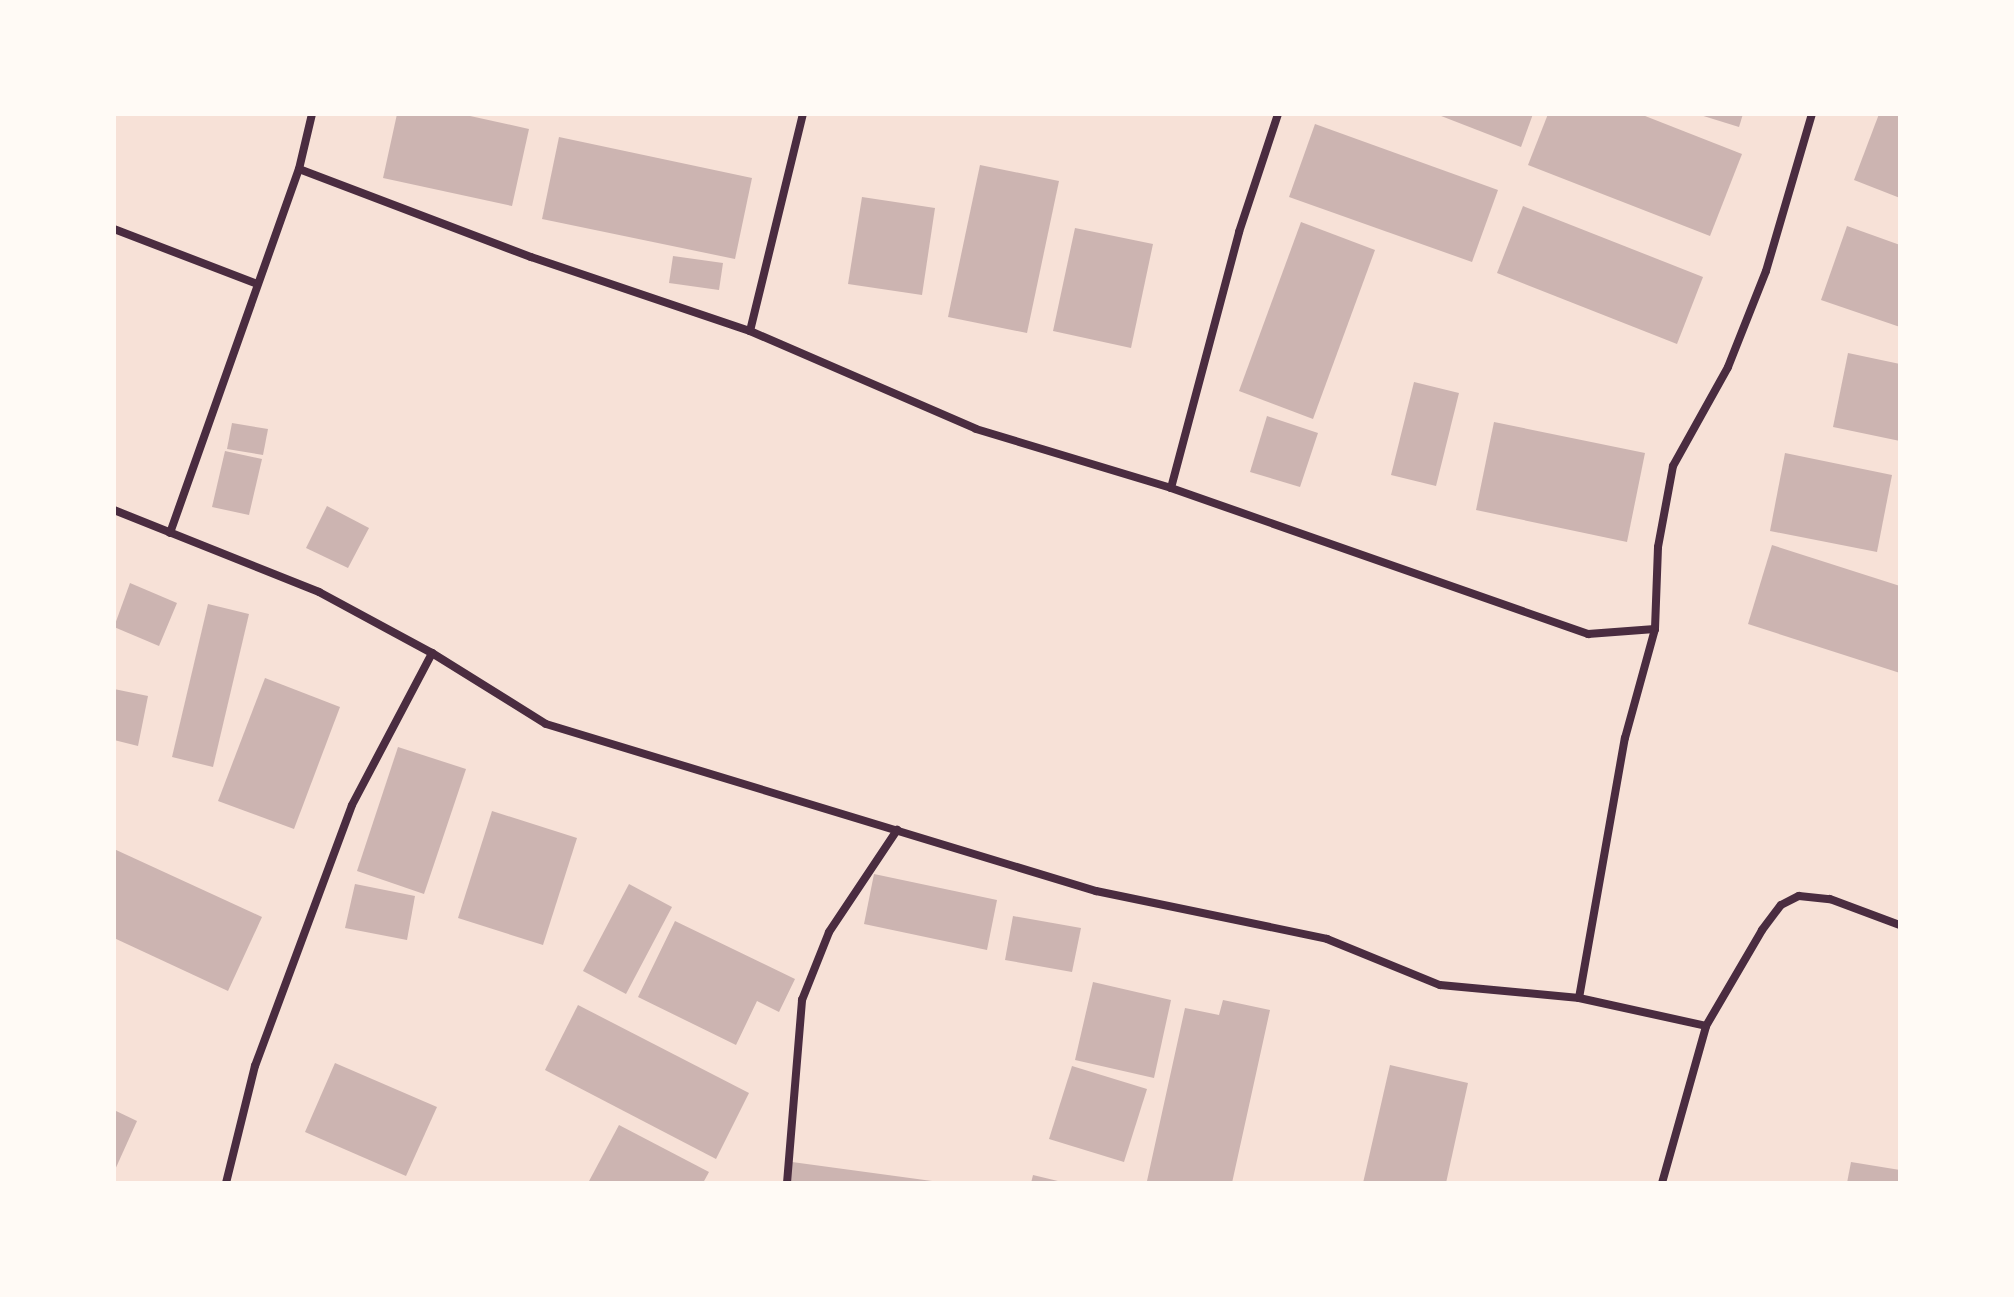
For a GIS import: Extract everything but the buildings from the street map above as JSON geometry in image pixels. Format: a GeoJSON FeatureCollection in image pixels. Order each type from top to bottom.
{"type":"FeatureCollection","features":[{"type":"Feature","properties":{"kind":"street"},"geometry":{"type":"LineString","coordinates":[[170,533],[299,169],[312,114]]}},
{"type":"Feature","properties":{"kind":"street"},"geometry":{"type":"LineString","coordinates":[[750,331],[803,114]]}},
{"type":"Feature","properties":{"kind":"street"},"geometry":{"type":"LineString","coordinates":[[1171,488],[1239,232],[1278,114]]}},
{"type":"Feature","properties":{"kind":"street"},"geometry":{"type":"LineString","coordinates":[[1579,998],[1625,738],[1655,629],[1658,547],[1673,466],[1728,367],[1766,271],[1812,114]]}},
{"type":"Feature","properties":{"kind":"street"},"geometry":{"type":"LineString","coordinates":[[299,169],[531,257],[750,331],[976,429],[1171,488],[1588,634],[1655,629]]}},
{"type":"Feature","properties":{"kind":"street"},"geometry":{"type":"LineString","coordinates":[[114,229],[257,284]]}},
{"type":"Feature","properties":{"kind":"street"},"geometry":{"type":"LineString","coordinates":[[114,510],[319,592],[432,653],[546,724],[1096,891],[1327,939],[1440,985],[1579,998],[1706,1026]]}},
{"type":"Feature","properties":{"kind":"street"},"geometry":{"type":"LineString","coordinates":[[226,1183],[255,1066],[352,805],[432,653]]}},
{"type":"Feature","properties":{"kind":"street"},"geometry":{"type":"LineString","coordinates":[[787,1183],[802,1000],[829,932],[897,830]]}},
{"type":"Feature","properties":{"kind":"street"},"geometry":{"type":"LineString","coordinates":[[1662,1183],[1706,1026],[1762,930],[1781,905],[1799,896],[1830,899],[1900,925]]}}]}
